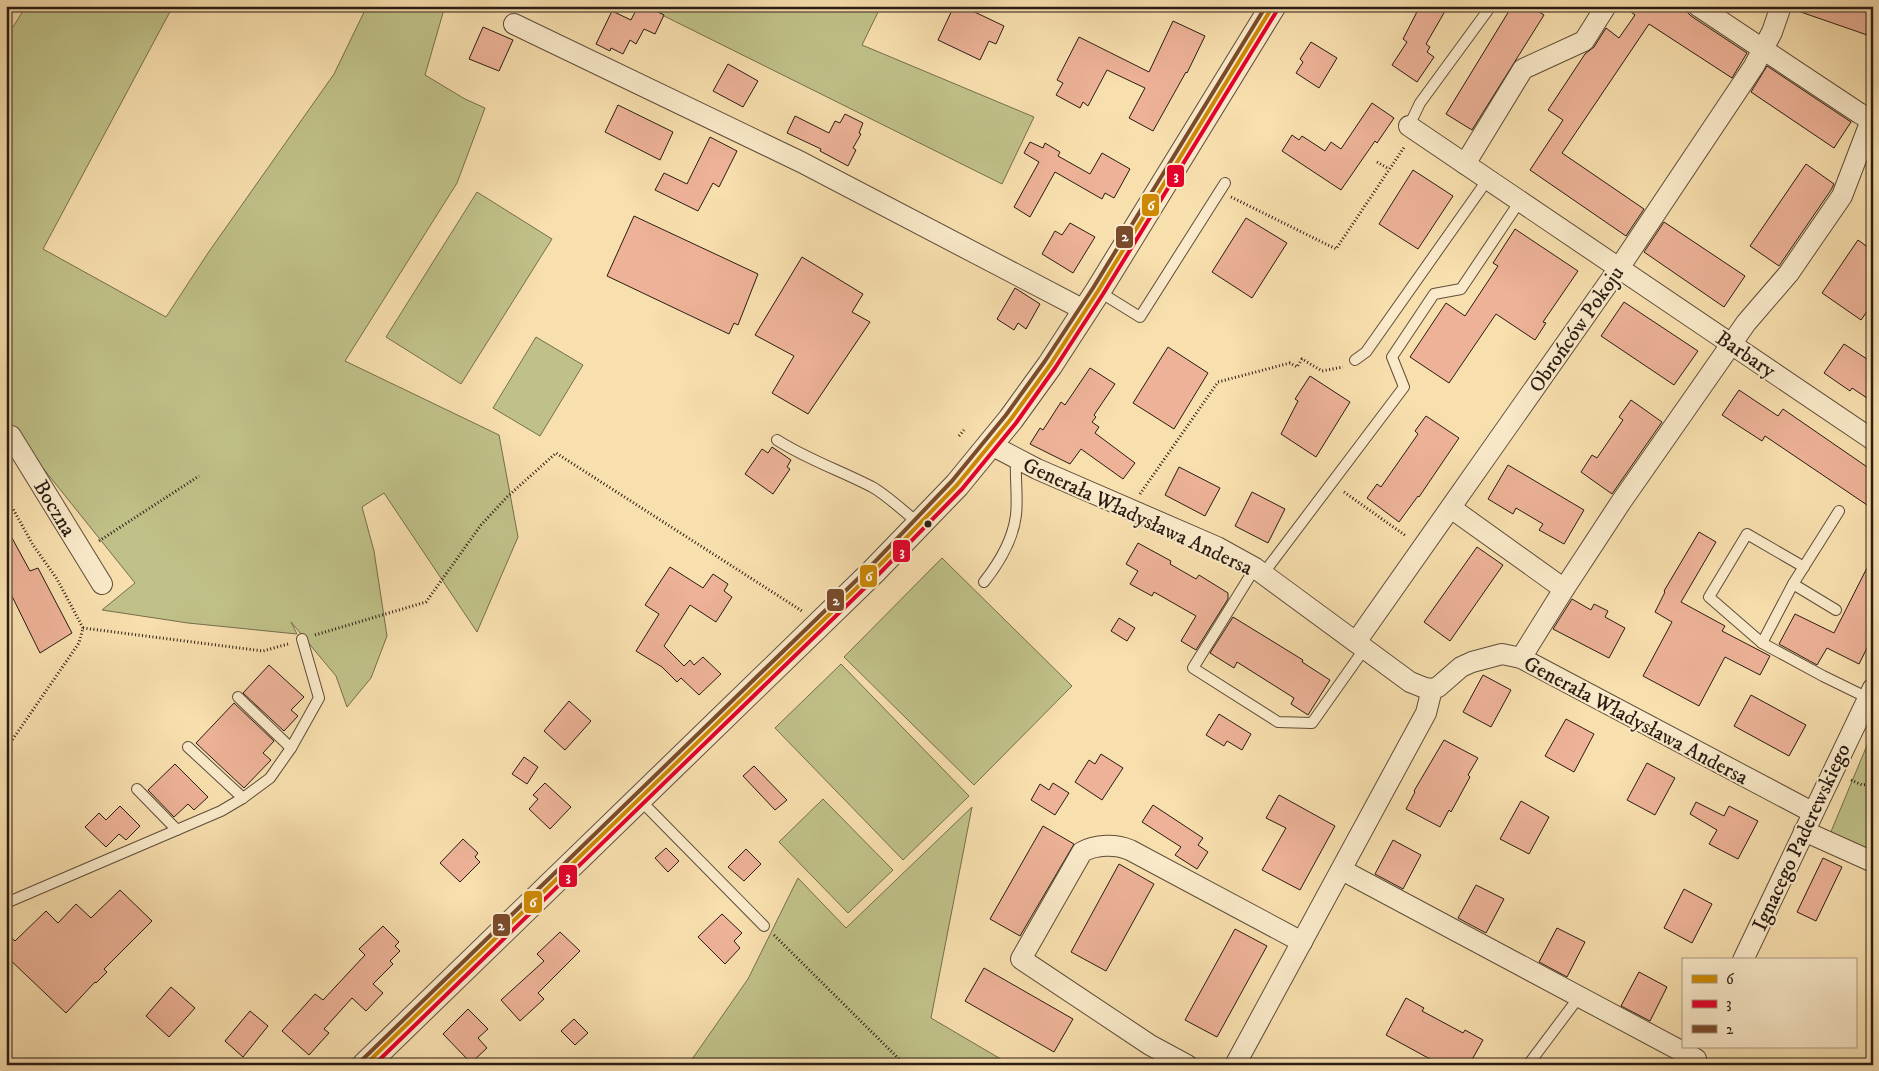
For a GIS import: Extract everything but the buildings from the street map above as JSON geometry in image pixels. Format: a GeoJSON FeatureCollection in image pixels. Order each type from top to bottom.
{"type":"FeatureCollection","features":[{"type":"Feature","properties":{"kind":"street"},"geometry":{"type":"LineString","coordinates":[[365,1065],[819,625],[957,485],[1041,378],[1092,301],[1273,6]]}},
{"type":"Feature","properties":{"kind":"street"},"geometry":{"type":"LineString","coordinates":[[1465,164],[1522,70],[1584,41],[1606,6]]}},
{"type":"Feature","properties":{"kind":"street"},"geometry":{"type":"LineString","coordinates":[[1521,658],[1621,502],[1746,323],[1789,273],[1842,196],[1872,118],[1763,50],[1698,6]]}},
{"type":"Feature","properties":{"kind":"street","name":"Obrońców Pokoju"},"geometry":{"type":"LineString","coordinates":[[1361,645],[1450,508],[1619,268],[1763,50],[1772,32],[1781,6]]}},
{"type":"Feature","properties":{"kind":"street"},"geometry":{"type":"LineString","coordinates":[[514,24],[1092,301]]}},
{"type":"Feature","properties":{"kind":"street","name":"Barbary"},"geometry":{"type":"LineString","coordinates":[[1412,128],[1873,440]]}},
{"type":"Feature","properties":{"kind":"street","name":"Boczna"},"geometry":{"type":"LineString","coordinates":[[6,435],[11,436],[102,584]]}},
{"type":"Feature","properties":{"kind":"street","name":"Generała Władysława Andersa"},"geometry":{"type":"LineString","coordinates":[[990,445],[1016,460],[1217,547],[1259,571],[1410,682],[1425,688],[1432,688],[1438,686],[1461,667],[1472,662],[1502,654],[1521,658],[1812,812]]}},
{"type":"Feature","properties":{"kind":"street"},"geometry":{"type":"LineString","coordinates":[[1450,508],[1564,589]]}},
{"type":"Feature","properties":{"kind":"street"},"geometry":{"type":"LineString","coordinates":[[1236,1065],[1426,712],[1432,688]]}},
{"type":"Feature","properties":{"kind":"street","name":"Ignacego Paderewskiego"},"geometry":{"type":"LineString","coordinates":[[1744,958],[1870,693]]}},
{"type":"Feature","properties":{"kind":"street"},"geometry":{"type":"LineString","coordinates":[[1804,831],[1873,862]]}},
{"type":"Feature","properties":{"kind":"street"},"geometry":{"type":"LineString","coordinates":[[1187,1065],[1150,1045],[1021,959],[1082,852],[1093,847],[1116,846],[1130,850],[1302,942]]}},
{"type":"Feature","properties":{"kind":"street"},"geometry":{"type":"LineString","coordinates":[[1342,870],[1579,997],[1697,1057]]}},
{"type":"Feature","properties":{"kind":"lane"},"geometry":{"type":"LineString","coordinates":[[1412,128],[1420,103],[1492,6]]}},
{"type":"Feature","properties":{"kind":"lane"},"geometry":{"type":"LineString","coordinates":[[1355,360],[1366,352],[1488,179]]}},
{"type":"Feature","properties":{"kind":"lane"},"geometry":{"type":"LineString","coordinates":[[1092,301],[1140,317],[1222,187]]}},
{"type":"Feature","properties":{"kind":"lane"},"geometry":{"type":"LineString","coordinates":[[1361,645],[1312,722],[1278,722],[1193,668],[1259,571],[1333,483],[1404,388],[1392,357],[1434,294],[1461,289],[1520,201]]}},
{"type":"Feature","properties":{"kind":"lane"},"geometry":{"type":"LineString","coordinates":[[777,440],[799,454],[838,470],[876,489],[920,524]]}},
{"type":"Feature","properties":{"kind":"lane"},"geometry":{"type":"LineString","coordinates":[[984,582],[1004,554],[1014,524],[1016,460]]}},
{"type":"Feature","properties":{"kind":"lane"},"geometry":{"type":"LineString","coordinates":[[1762,643],[1793,584],[1839,511]]}},
{"type":"Feature","properties":{"kind":"lane"},"geometry":{"type":"LineString","coordinates":[[1804,567],[1747,534],[1709,597],[1762,643],[1823,676],[1870,693]]}},
{"type":"Feature","properties":{"kind":"lane"},"geometry":{"type":"LineString","coordinates":[[1793,584],[1836,610]]}},
{"type":"Feature","properties":{"kind":"lane"},"geometry":{"type":"LineString","coordinates":[[6,903],[221,811],[243,798],[270,778],[291,748],[319,698],[302,639]]}},
{"type":"Feature","properties":{"kind":"lane"},"geometry":{"type":"LineString","coordinates":[[238,697],[291,748]]}},
{"type":"Feature","properties":{"kind":"lane"},"geometry":{"type":"LineString","coordinates":[[188,747],[243,798]]}},
{"type":"Feature","properties":{"kind":"lane"},"geometry":{"type":"LineString","coordinates":[[137,789],[177,830]]}},
{"type":"Feature","properties":{"kind":"lane"},"geometry":{"type":"LineString","coordinates":[[639,799],[764,926]]}},
{"type":"Feature","properties":{"kind":"lane"},"geometry":{"type":"LineString","coordinates":[[1528,1065],[1579,997]]}},
{"type":"Feature","properties":{"kind":"path"},"geometry":{"type":"LineString","coordinates":[[1222,187],[1336,250],[1349,235],[1412,128]]}},
{"type":"Feature","properties":{"kind":"path"},"geometry":{"type":"LineString","coordinates":[[1377,162],[1389,169]]}},
{"type":"Feature","properties":{"kind":"path"},"geometry":{"type":"LineString","coordinates":[[1130,509],[1218,382],[1290,363],[1297,367],[1302,359],[1322,371],[1344,367],[1355,360]]}},
{"type":"Feature","properties":{"kind":"path"},"geometry":{"type":"LineString","coordinates":[[959,436],[964,430]]}},
{"type":"Feature","properties":{"kind":"path"},"geometry":{"type":"LineString","coordinates":[[84,628],[263,652],[426,602],[481,525],[507,497],[556,453],[802,611],[819,625]]}},
{"type":"Feature","properties":{"kind":"path"},"geometry":{"type":"LineString","coordinates":[[82,552],[199,476]]}},
{"type":"Feature","properties":{"kind":"path"},"geometry":{"type":"LineString","coordinates":[[1333,483],[1423,548]]}},
{"type":"Feature","properties":{"kind":"path"},"geometry":{"type":"LineString","coordinates":[[6,502],[13,509],[33,546],[58,580],[84,628],[79,643],[6,749]]}},
{"type":"Feature","properties":{"kind":"path"},"geometry":{"type":"LineString","coordinates":[[1862,785],[1873,783]]}},
{"type":"Feature","properties":{"kind":"path"},"geometry":{"type":"LineString","coordinates":[[764,926],[905,1065]]}},
{"type":"Feature","properties":{"kind":"green space"},"geometry":{"type":"Polygon","coordinates":[[[26,6],[173,6],[43,249],[166,317],[208,253],[334,74],[367,6],[445,6],[425,75],[465,99],[485,108],[457,183],[345,361],[499,435],[518,537],[477,632],[384,493],[362,507],[374,551],[387,636],[371,678],[347,707],[336,676],[291,622],[297,634],[188,623],[102,610],[135,583],[6,422],[6,23],[13,27],[26,6]]]}},
{"type":"Feature","properties":{"kind":"green space"},"geometry":{"type":"Polygon","coordinates":[[[644,6],[881,6],[862,45],[1034,117],[1002,184],[644,6]]]}},
{"type":"Feature","properties":{"kind":"green space"},"geometry":{"type":"Polygon","coordinates":[[[477,192],[552,239],[461,384],[386,337],[477,192]]]}},
{"type":"Feature","properties":{"kind":"green space"},"geometry":{"type":"Polygon","coordinates":[[[536,337],[583,365],[540,436],[493,408],[536,337]]]}},
{"type":"Feature","properties":{"kind":"green space"},"geometry":{"type":"Polygon","coordinates":[[[942,558],[1072,686],[974,785],[844,657],[942,558]]]}},
{"type":"Feature","properties":{"kind":"green space"},"geometry":{"type":"Polygon","coordinates":[[[841,664],[969,796],[903,860],[775,728],[841,664]]]}},
{"type":"Feature","properties":{"kind":"green space"},"geometry":{"type":"Polygon","coordinates":[[[1873,731],[1873,856],[1830,834],[1873,731]]]}},
{"type":"Feature","properties":{"kind":"green space"},"geometry":{"type":"Polygon","coordinates":[[[823,799],[893,870],[848,913],[779,842],[823,799]]]}},
{"type":"Feature","properties":{"kind":"green space"},"geometry":{"type":"Polygon","coordinates":[[[972,807],[931,1018],[1011,1065],[688,1065],[748,979],[798,878],[846,928],[972,807]]]}},
{"type":"Feature","properties":{"kind":"transit line","name":"2"},"geometry":{"type":"LineString","coordinates":[[361,1061],[869,568],[952,481],[1006,415],[1045,361],[1093,288],[1266,6]]}},
{"type":"Feature","properties":{"kind":"transit line","name":"6"},"geometry":{"type":"LineString","coordinates":[[365,1065],[873,572],[957,485],[1011,419],[1050,365],[1098,291],[1273,6]]}},
{"type":"Feature","properties":{"kind":"transit line","name":"3"},"geometry":{"type":"LineString","coordinates":[[374,1065],[877,576],[962,489],[1016,423],[1055,368],[1103,294],[1278,9]]}}]}
